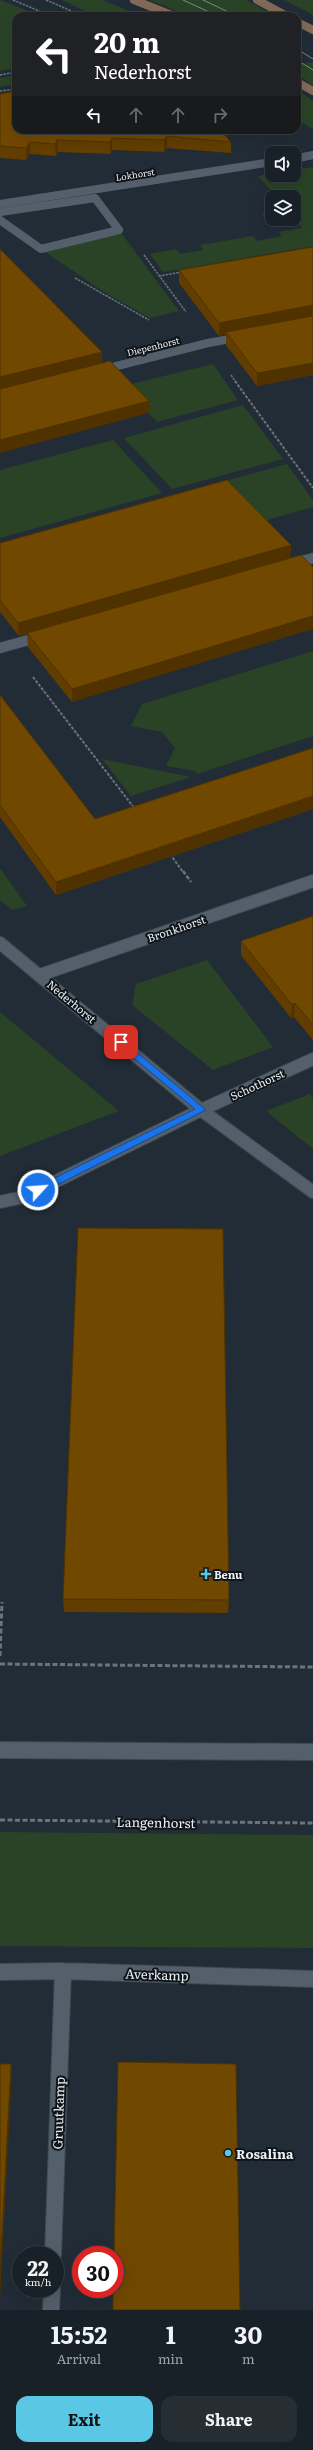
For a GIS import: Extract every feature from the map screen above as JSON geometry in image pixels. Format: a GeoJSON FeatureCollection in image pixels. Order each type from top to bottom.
{"type":"FeatureCollection","features":[{"type":"Feature","properties":{"kind":"main road"},"geometry":{"type":"LineString","coordinates":[[134,0],[164,12]]}},
{"type":"Feature","properties":{"kind":"main road"},"geometry":{"type":"LineString","coordinates":[[257,0],[280,12]]}},
{"type":"Feature","properties":{"kind":"main road"},"geometry":{"type":"LineString","coordinates":[[301,24],[313,30]]}},
{"type":"Feature","properties":{"kind":"main road"},"geometry":{"type":"LineString","coordinates":[[301,84],[313,92]]}},
{"type":"Feature","properties":{"kind":"street"},"geometry":{"type":"LineString","coordinates":[[301,157],[313,155]]}},
{"type":"Feature","properties":{"kind":"street","name":"Lokhorst"},"geometry":{"type":"LineString","coordinates":[[0,204],[265,163]]}},
{"type":"Feature","properties":{"kind":"street"},"geometry":{"type":"LineString","coordinates":[[0,212],[95,198],[118,230],[41,249],[0,220]]}},
{"type":"Feature","properties":{"kind":"street","name":"Diepenhorst"},"geometry":{"type":"LineString","coordinates":[[91,373],[197,346],[253,334]]}},
{"type":"Feature","properties":{"kind":"street"},"geometry":{"type":"LineString","coordinates":[[283,567],[313,558]]}},
{"type":"Feature","properties":{"kind":"street"},"geometry":{"type":"LineString","coordinates":[[5,647],[55,632]]}},
{"type":"Feature","properties":{"kind":"street","name":"Bronkhorst"},"geometry":{"type":"LineString","coordinates":[[40,975],[313,881]]}},
{"type":"Feature","properties":{"kind":"street","name":"Nederhorst"},"geometry":{"type":"LineString","coordinates":[[0,944],[40,975],[202,1110],[313,1192]]}},
{"type":"Feature","properties":{"kind":"street","name":"Schothorst"},"geometry":{"type":"LineString","coordinates":[[0,1202],[24,1197],[202,1110],[313,1059]]}},
{"type":"Feature","properties":{"kind":"street"},"geometry":{"type":"LineString","coordinates":[[0,1750],[313,1752]]}},
{"type":"Feature","properties":{"kind":"street","name":"Averkamp"},"geometry":{"type":"LineString","coordinates":[[0,1972],[63,1971],[313,1979]]}},
{"type":"Feature","properties":{"kind":"street","name":"Gruutkamp"},"geometry":{"type":"LineString","coordinates":[[53,2246],[63,1971]]}},
{"type":"Feature","properties":{"kind":"street"},"geometry":{"type":"LineString","coordinates":[[51,2310],[52,2298]]}},
{"type":"Feature","properties":{"kind":"path"},"geometry":{"type":"LineString","coordinates":[[13,0],[42,12]]}},
{"type":"Feature","properties":{"kind":"path"},"geometry":{"type":"LineString","coordinates":[[46,0],[74,12]]}},
{"type":"Feature","properties":{"kind":"path"},"geometry":{"type":"LineString","coordinates":[[0,75],[12,73]]}},
{"type":"Feature","properties":{"kind":"path"},"geometry":{"type":"LineString","coordinates":[[0,92],[12,89]]}},
{"type":"Feature","properties":{"kind":"path"},"geometry":{"type":"LineString","coordinates":[[159,276],[182,272]]}},
{"type":"Feature","properties":{"kind":"path"},"geometry":{"type":"LineString","coordinates":[[74,277],[93,290],[197,346]]}},
{"type":"Feature","properties":{"kind":"path"},"geometry":{"type":"LineString","coordinates":[[5,647],[139,814]]}},
{"type":"Feature","properties":{"kind":"path"},"geometry":{"type":"LineString","coordinates":[[168,852],[216,914]]}},
{"type":"Feature","properties":{"kind":"path"},"geometry":{"type":"LineString","coordinates":[[0,1656],[2,1602]]}},
{"type":"Feature","properties":{"kind":"path"},"geometry":{"type":"LineString","coordinates":[[0,1664],[313,1667]]}},
{"type":"Feature","properties":{"kind":"path","name":"Langenhorst"},"geometry":{"type":"LineString","coordinates":[[0,1820],[313,1823]]}},
{"type":"Feature","properties":{"kind":"green space"},"geometry":{"type":"Polygon","coordinates":[[[0,0],[31,12],[12,12],[12,69],[0,71],[0,0]]]}},
{"type":"Feature","properties":{"kind":"green space"},"geometry":{"type":"Polygon","coordinates":[[[62,0],[103,0],[132,12],[88,12],[62,0]]]}},
{"type":"Feature","properties":{"kind":"green space"},"geometry":{"type":"Polygon","coordinates":[[[149,0],[246,0],[268,12],[180,12],[149,0]]]}},
{"type":"Feature","properties":{"kind":"green space"},"geometry":{"type":"Polygon","coordinates":[[[285,0],[313,0],[313,15],[285,0]]]}},
{"type":"Feature","properties":{"kind":"green space"},"geometry":{"type":"Polygon","coordinates":[[[313,62],[313,86],[301,77],[301,64],[313,62]]]}},
{"type":"Feature","properties":{"kind":"green space"},"geometry":{"type":"Polygon","coordinates":[[[12,76],[12,85],[0,87],[0,78],[12,76]]]}},
{"type":"Feature","properties":{"kind":"green space"},"geometry":{"type":"Polygon","coordinates":[[[301,92],[313,101],[313,129],[301,122],[301,92]]]}},
{"type":"Feature","properties":{"kind":"green space"},"geometry":{"type":"Polygon","coordinates":[[[313,167],[313,246],[163,272],[150,254],[176,249],[180,254],[203,250],[200,245],[253,236],[257,241],[282,236],[278,232],[302,228],[301,190],[271,190],[258,176],[265,175],[265,182],[301,182],[301,169],[313,167]]]}},
{"type":"Feature","properties":{"kind":"green space"},"geometry":{"type":"Polygon","coordinates":[[[119,230],[179,311],[150,318],[104,292],[41,249],[119,230]]]}},
{"type":"Feature","properties":{"kind":"green space"},"geometry":{"type":"Polygon","coordinates":[[[213,364],[238,400],[157,422],[123,386],[213,364]]]}},
{"type":"Feature","properties":{"kind":"green space"},"geometry":{"type":"Polygon","coordinates":[[[243,405],[283,459],[172,489],[124,438],[243,405]]]}},
{"type":"Feature","properties":{"kind":"green space"},"geometry":{"type":"Polygon","coordinates":[[[113,440],[162,493],[0,538],[0,470],[113,440]]]}},
{"type":"Feature","properties":{"kind":"green space"},"geometry":{"type":"Polygon","coordinates":[[[287,464],[313,500],[313,507],[256,523],[217,483],[287,464]]]}},
{"type":"Feature","properties":{"kind":"green space"},"geometry":{"type":"Polygon","coordinates":[[[313,651],[313,736],[197,774],[195,771],[166,766],[175,748],[162,732],[131,726],[142,704],[313,651]]]}},
{"type":"Feature","properties":{"kind":"green space"},"geometry":{"type":"Polygon","coordinates":[[[102,759],[191,777],[131,796],[102,759]]]}},
{"type":"Feature","properties":{"kind":"green space"},"geometry":{"type":"Polygon","coordinates":[[[0,868],[27,906],[12,910],[0,900],[0,868]]]}},
{"type":"Feature","properties":{"kind":"green space"},"geometry":{"type":"Polygon","coordinates":[[[207,960],[273,1047],[213,1070],[132,1005],[136,984],[207,960]]]}},
{"type":"Feature","properties":{"kind":"green space"},"geometry":{"type":"Polygon","coordinates":[[[0,1012],[119,1111],[0,1156],[0,1012]]]}},
{"type":"Feature","properties":{"kind":"green space"},"geometry":{"type":"Polygon","coordinates":[[[310,1094],[313,1098],[313,1149],[266,1111],[310,1094]]]}},
{"type":"Feature","properties":{"kind":"green space"},"geometry":{"type":"Polygon","coordinates":[[[0,1832],[313,1835],[313,1948],[0,1946],[0,1832]]]}},
{"type":"Feature","properties":{"kind":"building"},"geometry":{"type":"Polygon","coordinates":[[[12,92],[12,134],[224,134],[231,142],[167,136],[164,140],[112,138],[110,142],[57,140],[55,144],[30,142],[26,148],[0,146],[0,94],[12,92]]]}},
{"type":"Feature","properties":{"kind":"building"},"geometry":{"type":"Polygon","coordinates":[[[313,247],[313,305],[219,323],[179,270],[313,247]]]}},
{"type":"Feature","properties":{"kind":"building"},"geometry":{"type":"Polygon","coordinates":[[[0,249],[102,352],[0,377],[0,249]]]}},
{"type":"Feature","properties":{"kind":"building"},"geometry":{"type":"Polygon","coordinates":[[[313,316],[313,363],[257,373],[226,332],[313,316]]]}},
{"type":"Feature","properties":{"kind":"building"},"geometry":{"type":"Polygon","coordinates":[[[110,361],[149,401],[0,440],[0,389],[110,361]]]}},
{"type":"Feature","properties":{"kind":"building"},"geometry":{"type":"Polygon","coordinates":[[[227,480],[291,545],[18,623],[0,600],[0,543],[227,480]]]}},
{"type":"Feature","properties":{"kind":"building"},"geometry":{"type":"Polygon","coordinates":[[[301,555],[313,567],[313,616],[72,689],[27,633],[301,555]]]}},
{"type":"Feature","properties":{"kind":"building"},"geometry":{"type":"Polygon","coordinates":[[[0,695],[95,819],[313,748],[313,796],[56,882],[0,805],[0,695]]]}},
{"type":"Feature","properties":{"kind":"building"},"geometry":{"type":"Polygon","coordinates":[[[313,916],[313,1025],[295,1003],[292,1005],[241,941],[313,916]]]}},
{"type":"Feature","properties":{"kind":"building"},"geometry":{"type":"Polygon","coordinates":[[[78,1228],[223,1229],[229,1600],[63,1599],[78,1228]]]}},
{"type":"Feature","properties":{"kind":"building"},"geometry":{"type":"Polygon","coordinates":[[[118,2062],[236,2064],[240,2310],[113,2310],[113,2298],[124,2298],[124,2246],[114,2246],[118,2062]]]}},
{"type":"Feature","properties":{"kind":"building"},"geometry":{"type":"Polygon","coordinates":[[[0,2064],[11,2064],[0,2273],[0,2064]]]}},
{"type":"Feature","properties":{"kind":"tram line"},"geometry":{"type":"LineString","coordinates":[[183,0],[209,12]]}},
{"type":"Feature","properties":{"kind":"tram line"},"geometry":{"type":"LineString","coordinates":[[203,0],[228,12]]}},
{"type":"Feature","properties":{"kind":"tram line"},"geometry":{"type":"LineString","coordinates":[[301,52],[313,59]]}},
{"type":"Feature","properties":{"kind":"tram line"},"geometry":{"type":"LineString","coordinates":[[301,62],[313,70]]}},
{"type":"Feature","properties":{"kind":"place","name":"Benu"},"geometry":{"type":"Point","coordinates":[206,1574]}},
{"type":"Feature","properties":{"kind":"place","name":"Rosalina"},"geometry":{"type":"Point","coordinates":[228,2153]}},
{"type":"Feature","properties":{"kind":"route"},"geometry":{"type":"LineString","coordinates":[[38,1190],[202,1110],[121,1042]]}}]}
